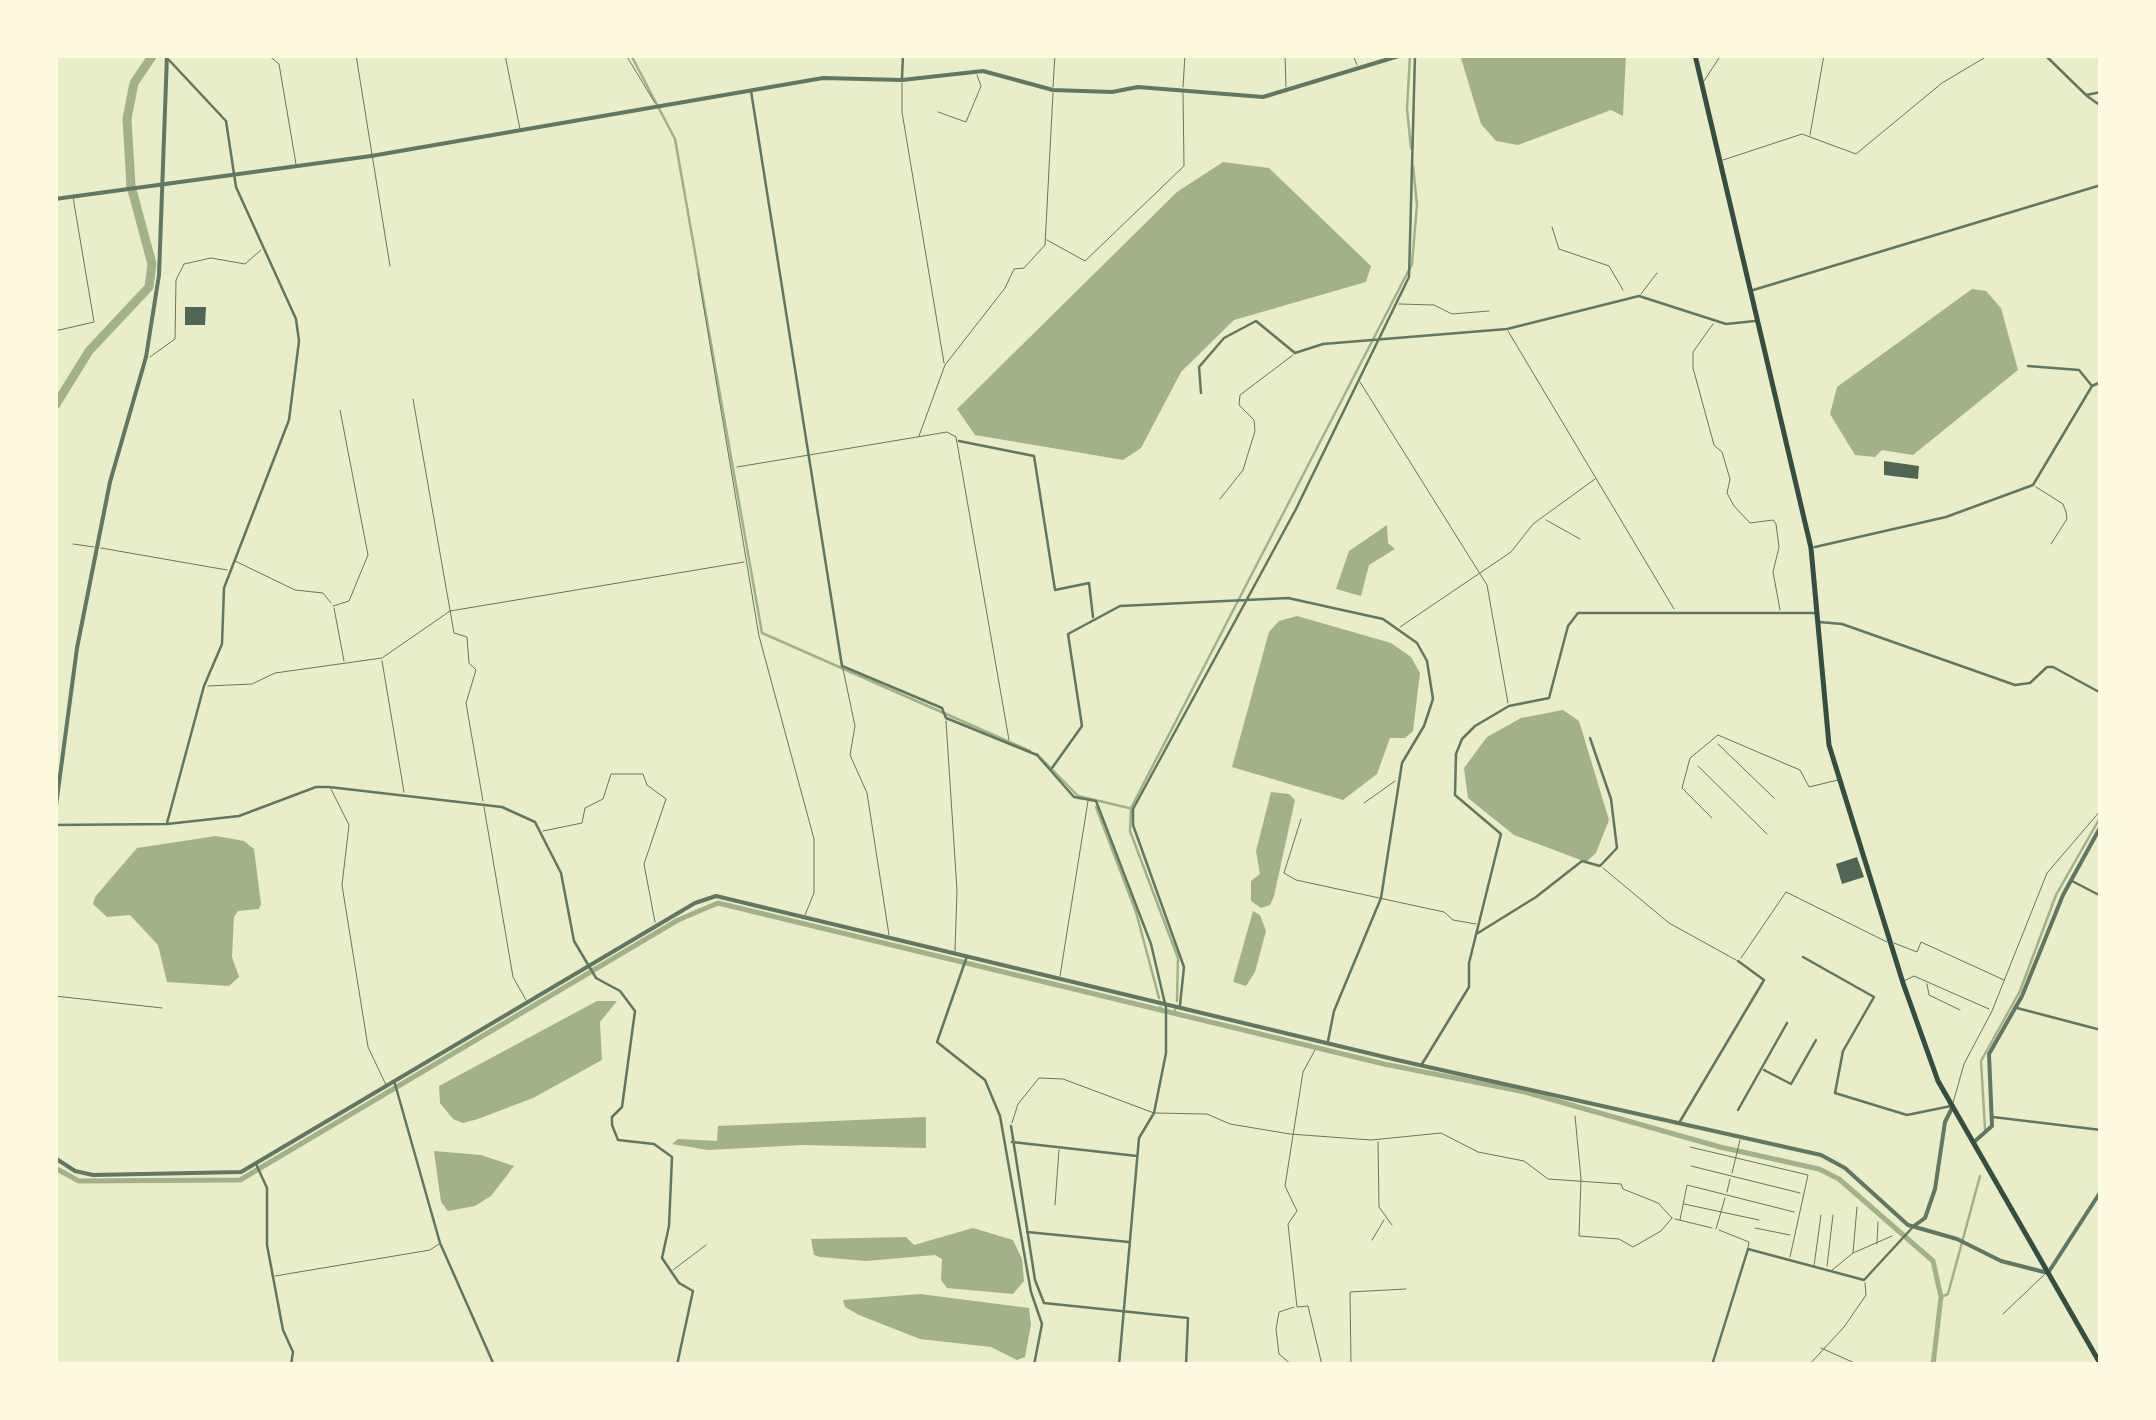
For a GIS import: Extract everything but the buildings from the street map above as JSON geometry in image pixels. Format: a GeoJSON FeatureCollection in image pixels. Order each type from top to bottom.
{"type":"FeatureCollection","features":[{"type":"Feature","properties":{"kind":"main road"},"geometry":{"type":"LineString","coordinates":[[1695,55],[1811,548],[1830,746],[1902,984],[1926,1054],[1952,1106],[2101,1365]]}},
{"type":"Feature","properties":{"kind":"street"},"geometry":{"type":"LineString","coordinates":[[902,80],[903,55]]}},
{"type":"Feature","properties":{"kind":"street"},"geometry":{"type":"LineString","coordinates":[[55,199],[234,178],[822,78],[902,80],[976,72],[1053,90],[1112,92],[1138,87],[1263,97],[1402,55]]}},
{"type":"Feature","properties":{"kind":"street"},"geometry":{"type":"LineString","coordinates":[[1179,1007],[1184,967],[1133,825],[1133,809],[1296,509],[1409,277],[1415,55]]}},
{"type":"Feature","properties":{"kind":"street"},"geometry":{"type":"LineString","coordinates":[[2045,55],[2101,106]]}},
{"type":"Feature","properties":{"kind":"street"},"geometry":{"type":"LineString","coordinates":[[167,56],[226,121],[234,178],[296,319],[297,377],[289,420],[222,604],[222,644],[204,686],[167,824]]}},
{"type":"Feature","properties":{"kind":"street"},"geometry":{"type":"LineString","coordinates":[[55,814],[78,648],[110,482],[146,358],[159,275],[167,56]]}},
{"type":"Feature","properties":{"kind":"street"},"geometry":{"type":"LineString","coordinates":[[750,90],[842,666],[1037,755],[1074,797],[1096,802],[1151,944],[1166,1006],[1166,1053],[1154,1113],[1139,1138],[1119,1365]]}},
{"type":"Feature","properties":{"kind":"street"},"geometry":{"type":"LineString","coordinates":[[2086,96],[2101,92]]}},
{"type":"Feature","properties":{"kind":"street"},"geometry":{"type":"LineString","coordinates":[[1749,291],[2101,185]]}},
{"type":"Feature","properties":{"kind":"street"},"geometry":{"type":"LineString","coordinates":[[1201,393],[1199,367],[1224,338],[1256,321],[1295,353],[1313,346],[1506,328],[1639,296],[1716,320],[1756,321]]}},
{"type":"Feature","properties":{"kind":"street"},"geometry":{"type":"LineString","coordinates":[[2028,366],[2079,370],[2092,386]]}},
{"type":"Feature","properties":{"kind":"street"},"geometry":{"type":"LineString","coordinates":[[1811,548],[1946,516],[2033,486],[2092,386],[2101,382]]}},
{"type":"Feature","properties":{"kind":"street"},"geometry":{"type":"LineString","coordinates":[[960,441],[1034,456],[1056,590],[1089,583],[1094,618]]}},
{"type":"Feature","properties":{"kind":"street"},"geometry":{"type":"LineString","coordinates":[[1052,769],[1082,726],[1068,634],[1133,602],[1245,597],[1310,602],[1400,627],[1428,661],[1433,686],[1424,726],[1404,754],[1381,898],[1334,1011],[1328,1042]]}},
{"type":"Feature","properties":{"kind":"street"},"geometry":{"type":"LineString","coordinates":[[1422,1065],[1469,987],[1478,924],[1501,834],[1455,796],[1456,754],[1475,726],[1509,706],[1549,698],[1568,626],[1578,613],[1817,613]]}},
{"type":"Feature","properties":{"kind":"street"},"geometry":{"type":"LineString","coordinates":[[1818,622],[1842,624],[2015,686],[2030,683],[2047,666],[2101,693]]}},
{"type":"Feature","properties":{"kind":"street"},"geometry":{"type":"LineString","coordinates":[[1476,934],[1536,898],[1582,861],[1600,866],[1619,843],[1590,738]]}},
{"type":"Feature","properties":{"kind":"street"},"geometry":{"type":"LineString","coordinates":[[55,825],[167,824],[239,816],[316,787],[328,787],[371,788],[405,798],[484,804],[516,812],[543,831],[561,873],[574,941],[596,978],[620,991],[635,1011],[622,1107],[612,1117],[616,1138],[654,1144],[672,1157],[670,1226],[662,1258],[669,1272],[693,1291],[676,1365]]}},
{"type":"Feature","properties":{"kind":"street"},"geometry":{"type":"LineString","coordinates":[[1974,1142],[1987,1135],[1991,1117],[1989,1054],[2016,1008],[2070,881],[2101,826]]}},
{"type":"Feature","properties":{"kind":"street"},"geometry":{"type":"LineString","coordinates":[[2070,881],[2101,896]]}},
{"type":"Feature","properties":{"kind":"street"},"geometry":{"type":"LineString","coordinates":[[55,1158],[75,1171],[93,1174],[222,1175],[256,1166],[695,903],[716,896],[1060,977],[1166,1006],[1835,1161],[1911,1229],[1961,1241],[1985,1255],[2048,1273],[2101,1190]]}},
{"type":"Feature","properties":{"kind":"street"},"geometry":{"type":"LineString","coordinates":[[967,956],[936,1042],[991,1089],[1042,1324],[1034,1365]]}},
{"type":"Feature","properties":{"kind":"street"},"geometry":{"type":"LineString","coordinates":[[1804,957],[1874,997],[1843,1051],[1834,1093],[1907,1116],[1952,1106]]}},
{"type":"Feature","properties":{"kind":"street"},"geometry":{"type":"LineString","coordinates":[[1678,1123],[1764,980],[1738,962]]}},
{"type":"Feature","properties":{"kind":"street"},"geometry":{"type":"LineString","coordinates":[[2016,1008],[2101,1030]]}},
{"type":"Feature","properties":{"kind":"street"},"geometry":{"type":"LineString","coordinates":[[1738,1110],[1787,1023]]}},
{"type":"Feature","properties":{"kind":"street"},"geometry":{"type":"LineString","coordinates":[[1762,1070],[1791,1084],[1816,1040]]}},
{"type":"Feature","properties":{"kind":"street"},"geometry":{"type":"LineString","coordinates":[[394,1084],[440,1244],[494,1365]]}},
{"type":"Feature","properties":{"kind":"street"},"geometry":{"type":"LineString","coordinates":[[1712,1365],[1748,1249],[1864,1280],[1924,1218],[1935,1189],[1945,1122],[1952,1106]]}},
{"type":"Feature","properties":{"kind":"street"},"geometry":{"type":"LineString","coordinates":[[1991,1117],[2101,1130]]}},
{"type":"Feature","properties":{"kind":"street"},"geometry":{"type":"LineString","coordinates":[[1011,1126],[1010,1142],[1040,1297],[1046,1305],[1188,1318],[1186,1365]]}},
{"type":"Feature","properties":{"kind":"street"},"geometry":{"type":"LineString","coordinates":[[1010,1142],[1138,1156]]}},
{"type":"Feature","properties":{"kind":"street"},"geometry":{"type":"LineString","coordinates":[[256,1166],[267,1188],[266,1244],[294,1352],[291,1365]]}},
{"type":"Feature","properties":{"kind":"street"},"geometry":{"type":"LineString","coordinates":[[1027,1232],[1130,1242]]}},
{"type":"Feature","properties":{"kind":"street"},"geometry":{"type":"LineString","coordinates":[[1892,1236],[1901,1241]]}},
{"type":"Feature","properties":{"kind":"street"},"geometry":{"type":"LineString","coordinates":[[1036,1305],[1040,1297]]}},
{"type":"Feature","properties":{"kind":"lane"},"geometry":{"type":"LineString","coordinates":[[268,55],[279,64],[296,168]]}},
{"type":"Feature","properties":{"kind":"lane"},"geometry":{"type":"LineString","coordinates":[[356,55],[390,266]]}},
{"type":"Feature","properties":{"kind":"lane"},"geometry":{"type":"LineString","coordinates":[[505,55],[520,130]]}},
{"type":"Feature","properties":{"kind":"lane"},"geometry":{"type":"LineString","coordinates":[[626,55],[658,107]]}},
{"type":"Feature","properties":{"kind":"lane"},"geometry":{"type":"LineString","coordinates":[[919,436],[945,365],[1005,288],[1014,268],[1024,268],[1046,239],[1055,55]]}},
{"type":"Feature","properties":{"kind":"lane"},"geometry":{"type":"LineString","coordinates":[[1046,239],[1085,260],[1184,166],[1185,55]]}},
{"type":"Feature","properties":{"kind":"lane"},"geometry":{"type":"LineString","coordinates":[[1286,55],[1286,90]]}},
{"type":"Feature","properties":{"kind":"lane"},"geometry":{"type":"LineString","coordinates":[[1354,55],[1358,68]]}},
{"type":"Feature","properties":{"kind":"lane"},"geometry":{"type":"LineString","coordinates":[[1702,83],[1721,55]]}},
{"type":"Feature","properties":{"kind":"lane"},"geometry":{"type":"LineString","coordinates":[[1810,136],[1824,55]]}},
{"type":"Feature","properties":{"kind":"lane"},"geometry":{"type":"LineString","coordinates":[[1722,160],[1802,134],[1856,154],[1942,82],[1989,55]]}},
{"type":"Feature","properties":{"kind":"lane"},"geometry":{"type":"LineString","coordinates":[[938,112],[966,122],[981,86],[976,72]]}},
{"type":"Feature","properties":{"kind":"lane"},"geometry":{"type":"LineString","coordinates":[[902,80],[902,112],[945,365]]}},
{"type":"Feature","properties":{"kind":"lane"},"geometry":{"type":"LineString","coordinates":[[55,331],[94,322],[73,196]]}},
{"type":"Feature","properties":{"kind":"lane"},"geometry":{"type":"LineString","coordinates":[[1552,228],[1559,248],[1609,266],[1624,290]]}},
{"type":"Feature","properties":{"kind":"lane"},"geometry":{"type":"LineString","coordinates":[[146,358],[156,356],[174,339],[176,280],[184,264],[211,258],[245,264],[264,248]]}},
{"type":"Feature","properties":{"kind":"lane"},"geometry":{"type":"LineString","coordinates":[[1639,296],[1658,272]]}},
{"type":"Feature","properties":{"kind":"lane"},"geometry":{"type":"LineString","coordinates":[[698,273],[759,636],[814,839],[814,893],[804,916]]}},
{"type":"Feature","properties":{"kind":"lane"},"geometry":{"type":"LineString","coordinates":[[1396,304],[1434,305],[1452,314],[1489,311]]}},
{"type":"Feature","properties":{"kind":"lane"},"geometry":{"type":"LineString","coordinates":[[1716,320],[1693,352],[1693,368],[1714,445],[1722,452],[1730,480],[1727,493],[1750,523],[1773,520],[1776,524],[1778,547],[1773,572],[1780,614]]}},
{"type":"Feature","properties":{"kind":"lane"},"geometry":{"type":"LineString","coordinates":[[1506,328],[1676,614]]}},
{"type":"Feature","properties":{"kind":"lane"},"geometry":{"type":"LineString","coordinates":[[1220,500],[1243,470],[1255,431],[1254,420],[1239,405],[1240,395],[1295,353]]}},
{"type":"Feature","properties":{"kind":"lane"},"geometry":{"type":"LineString","coordinates":[[1358,380],[1487,585],[1509,706]]}},
{"type":"Feature","properties":{"kind":"lane"},"geometry":{"type":"LineString","coordinates":[[413,399],[454,634],[467,638],[469,663],[476,670],[466,703],[513,977],[527,1003]]}},
{"type":"Feature","properties":{"kind":"lane"},"geometry":{"type":"LineString","coordinates":[[334,606],[351,598],[368,550],[360,535],[340,410]]}},
{"type":"Feature","properties":{"kind":"lane"},"geometry":{"type":"LineString","coordinates":[[737,467],[947,432],[960,441],[1010,744]]}},
{"type":"Feature","properties":{"kind":"lane"},"geometry":{"type":"LineString","coordinates":[[1400,627],[1511,552],[1522,535],[1595,478]]}},
{"type":"Feature","properties":{"kind":"lane"},"geometry":{"type":"LineString","coordinates":[[2033,486],[2063,504],[2066,512],[2067,519],[2050,544]]}},
{"type":"Feature","properties":{"kind":"lane"},"geometry":{"type":"LineString","coordinates":[[1543,518],[1580,540]]}},
{"type":"Feature","properties":{"kind":"lane"},"geometry":{"type":"LineString","coordinates":[[73,544],[232,571]]}},
{"type":"Feature","properties":{"kind":"lane"},"geometry":{"type":"LineString","coordinates":[[235,561],[294,590],[323,592],[334,606],[344,664]]}},
{"type":"Feature","properties":{"kind":"lane"},"geometry":{"type":"LineString","coordinates":[[204,686],[242,686],[275,674],[382,658],[450,611],[744,562]]}},
{"type":"Feature","properties":{"kind":"lane"},"geometry":{"type":"LineString","coordinates":[[382,658],[405,798]]}},
{"type":"Feature","properties":{"kind":"lane"},"geometry":{"type":"LineString","coordinates":[[842,666],[855,726],[850,755],[867,794],[889,936]]}},
{"type":"Feature","properties":{"kind":"lane"},"geometry":{"type":"LineString","coordinates":[[946,715],[957,890],[955,952]]}},
{"type":"Feature","properties":{"kind":"lane"},"geometry":{"type":"LineString","coordinates":[[1712,818],[1682,788],[1690,758],[1718,735],[1800,770],[1809,787],[1841,779]]}},
{"type":"Feature","properties":{"kind":"lane"},"geometry":{"type":"LineString","coordinates":[[1718,744],[1774,798]]}},
{"type":"Feature","properties":{"kind":"lane"},"geometry":{"type":"LineString","coordinates":[[1698,766],[1767,834]]}},
{"type":"Feature","properties":{"kind":"lane"},"geometry":{"type":"LineString","coordinates":[[543,831],[584,821],[584,808],[603,799],[611,774],[643,774],[647,785],[664,795],[666,802],[644,864],[656,928]]}},
{"type":"Feature","properties":{"kind":"lane"},"geometry":{"type":"LineString","coordinates":[[1364,803],[1398,781]]}},
{"type":"Feature","properties":{"kind":"lane"},"geometry":{"type":"LineString","coordinates":[[328,787],[348,824],[342,885],[368,1048],[387,1086]]}},
{"type":"Feature","properties":{"kind":"lane"},"geometry":{"type":"LineString","coordinates":[[1060,977],[1088,801]]}},
{"type":"Feature","properties":{"kind":"lane"},"geometry":{"type":"LineString","coordinates":[[1952,1106],[1964,1064],[1992,1011],[2047,873],[2101,810]]}},
{"type":"Feature","properties":{"kind":"lane"},"geometry":{"type":"LineString","coordinates":[[1301,819],[1284,873],[1296,880],[1478,924]]}},
{"type":"Feature","properties":{"kind":"lane"},"geometry":{"type":"LineString","coordinates":[[1600,866],[1669,923],[1738,962],[1786,892],[1883,942],[1917,952],[1921,942],[2004,980]]}},
{"type":"Feature","properties":{"kind":"lane"},"geometry":{"type":"LineString","coordinates":[[1902,984],[1914,976],[1992,1011]]}},
{"type":"Feature","properties":{"kind":"lane"},"geometry":{"type":"LineString","coordinates":[[1927,983],[1929,996],[1960,1010]]}},
{"type":"Feature","properties":{"kind":"lane"},"geometry":{"type":"LineString","coordinates":[[55,996],[162,1008]]}},
{"type":"Feature","properties":{"kind":"lane"},"geometry":{"type":"LineString","coordinates":[[1297,1306],[1288,1224],[1297,1211],[1285,1186],[1290,1134],[1303,1072],[1315,1050]]}},
{"type":"Feature","properties":{"kind":"lane"},"geometry":{"type":"LineString","coordinates":[[1011,1126],[1018,1104],[1039,1078],[1063,1079],[1154,1113],[1207,1114],[1230,1124],[1290,1134],[1378,1138],[1442,1133],[1478,1152],[1524,1160],[1548,1179],[1621,1184],[1623,1190],[1658,1203],[1672,1218],[1749,1242],[1748,1249]]}},
{"type":"Feature","properties":{"kind":"lane"},"geometry":{"type":"LineString","coordinates":[[1575,1116],[1581,1179],[1579,1236],[1619,1239],[1633,1247],[1660,1232],[1672,1218]]}},
{"type":"Feature","properties":{"kind":"lane"},"geometry":{"type":"LineString","coordinates":[[1378,1138],[1379,1207],[1392,1225]]}},
{"type":"Feature","properties":{"kind":"lane"},"geometry":{"type":"LineString","coordinates":[[1716,1229],[1741,1139]]}},
{"type":"Feature","properties":{"kind":"lane"},"geometry":{"type":"LineString","coordinates":[[1690,1146],[1808,1175],[1790,1260]]}},
{"type":"Feature","properties":{"kind":"lane"},"geometry":{"type":"LineString","coordinates":[[1055,1205],[1060,1147]]}},
{"type":"Feature","properties":{"kind":"lane"},"geometry":{"type":"LineString","coordinates":[[1691,1166],[1803,1194]]}},
{"type":"Feature","properties":{"kind":"lane"},"geometry":{"type":"LineString","coordinates":[[1680,1220],[1687,1184],[1798,1213]]}},
{"type":"Feature","properties":{"kind":"lane"},"geometry":{"type":"LineString","coordinates":[[1683,1204],[1759,1220]]}},
{"type":"Feature","properties":{"kind":"lane"},"geometry":{"type":"LineString","coordinates":[[1853,1254],[1858,1207]]}},
{"type":"Feature","properties":{"kind":"lane"},"geometry":{"type":"LineString","coordinates":[[1814,1266],[1821,1215]]}},
{"type":"Feature","properties":{"kind":"lane"},"geometry":{"type":"LineString","coordinates":[[1829,1270],[1834,1215]]}},
{"type":"Feature","properties":{"kind":"lane"},"geometry":{"type":"LineString","coordinates":[[1372,1240],[1386,1217]]}},
{"type":"Feature","properties":{"kind":"lane"},"geometry":{"type":"LineString","coordinates":[[1877,1244],[1878,1222]]}},
{"type":"Feature","properties":{"kind":"lane"},"geometry":{"type":"LineString","coordinates":[[1755,1228],[1794,1236]]}},
{"type":"Feature","properties":{"kind":"lane"},"geometry":{"type":"LineString","coordinates":[[1829,1270],[1892,1236]]}},
{"type":"Feature","properties":{"kind":"lane"},"geometry":{"type":"LineString","coordinates":[[272,1276],[430,1250],[440,1244]]}},
{"type":"Feature","properties":{"kind":"lane"},"geometry":{"type":"LineString","coordinates":[[669,1272],[706,1245]]}},
{"type":"Feature","properties":{"kind":"lane"},"geometry":{"type":"LineString","coordinates":[[2003,1314],[2048,1273]]}},
{"type":"Feature","properties":{"kind":"lane"},"geometry":{"type":"LineString","coordinates":[[1809,1365],[1844,1327],[1866,1295],[1864,1280]]}},
{"type":"Feature","properties":{"kind":"lane"},"geometry":{"type":"LineString","coordinates":[[1351,1365],[1350,1292],[1406,1289]]}},
{"type":"Feature","properties":{"kind":"lane"},"geometry":{"type":"LineString","coordinates":[[1292,1365],[1279,1354],[1276,1324],[1280,1312],[1297,1306],[1308,1306],[1322,1365]]}},
{"type":"Feature","properties":{"kind":"lane"},"geometry":{"type":"LineString","coordinates":[[1821,1348],[1859,1365]]}},
{"type":"Feature","properties":{"kind":"shaded area"},"geometry":{"type":"Polygon","coordinates":[[[1460,55],[1626,55],[1623,116],[1611,110],[1518,145],[1496,141],[1481,124],[1460,55]]]}},
{"type":"Feature","properties":{"kind":"shaded area"},"geometry":{"type":"Polygon","coordinates":[[[1223,162],[1269,168],[1371,266],[1366,282],[1234,320],[1181,372],[1141,448],[1123,460],[975,435],[957,409],[1177,192],[1223,162]]]}},
{"type":"Feature","properties":{"kind":"shaded area"},"geometry":{"type":"Polygon","coordinates":[[[1972,289],[1986,291],[2001,308],[2018,370],[1913,455],[1882,450],[1875,457],[1855,455],[1830,414],[1837,387],[1972,289]]]}},
{"type":"Feature","properties":{"kind":"shaded area"},"geometry":{"type":"Polygon","coordinates":[[[1387,525],[1388,543],[1395,549],[1369,565],[1361,596],[1336,589],[1349,551],[1387,525]]]}},
{"type":"Feature","properties":{"kind":"shaded area"},"geometry":{"type":"Polygon","coordinates":[[[1297,616],[1391,643],[1411,657],[1420,673],[1413,731],[1405,738],[1390,738],[1377,774],[1343,800],[1232,767],[1269,632],[1279,621],[1297,616]]]}},
{"type":"Feature","properties":{"kind":"shaded area"},"geometry":{"type":"Polygon","coordinates":[[[1563,710],[1579,721],[1609,820],[1596,853],[1586,862],[1514,835],[1468,798],[1464,768],[1487,737],[1521,718],[1563,710]]]}},
{"type":"Feature","properties":{"kind":"shaded area"},"geometry":{"type":"Polygon","coordinates":[[[1271,792],[1289,794],[1295,800],[1274,896],[1270,905],[1261,908],[1251,901],[1251,881],[1260,874],[1256,851],[1271,792]]]}},
{"type":"Feature","properties":{"kind":"shaded area"},"geometry":{"type":"Polygon","coordinates":[[[216,836],[244,841],[254,849],[261,904],[259,909],[238,911],[234,917],[232,957],[239,977],[229,986],[167,982],[158,945],[130,915],[107,917],[93,904],[95,897],[137,848],[216,836]]]}},
{"type":"Feature","properties":{"kind":"shaded area"},"geometry":{"type":"Polygon","coordinates":[[[1253,911],[1260,915],[1266,931],[1255,972],[1246,986],[1233,982],[1253,911]]]}},
{"type":"Feature","properties":{"kind":"shaded area"},"geometry":{"type":"Polygon","coordinates":[[[597,1001],[617,1001],[600,1022],[602,1060],[533,1098],[463,1123],[453,1119],[440,1103],[439,1086],[597,1001]]]}},
{"type":"Feature","properties":{"kind":"shaded area"},"geometry":{"type":"Polygon","coordinates":[[[926,1117],[926,1148],[802,1145],[708,1150],[672,1144],[678,1139],[717,1141],[718,1126],[926,1117]]]}},
{"type":"Feature","properties":{"kind":"shaded area"},"geometry":{"type":"Polygon","coordinates":[[[434,1151],[481,1155],[514,1166],[491,1196],[475,1206],[448,1211],[441,1202],[434,1151]]]}},
{"type":"Feature","properties":{"kind":"shaded area"},"geometry":{"type":"Polygon","coordinates":[[[973,1228],[1013,1240],[1022,1259],[1024,1281],[1013,1294],[947,1288],[941,1280],[942,1259],[935,1255],[866,1261],[820,1257],[814,1255],[811,1239],[906,1237],[914,1245],[973,1228]]]}},
{"type":"Feature","properties":{"kind":"shaded area"},"geometry":{"type":"Polygon","coordinates":[[[920,1294],[1029,1308],[1031,1325],[1025,1357],[1017,1360],[991,1347],[920,1339],[859,1315],[845,1307],[843,1300],[920,1294]]]}},
{"type":"Feature","properties":{"kind":"waterway"},"geometry":{"type":"LineString","coordinates":[[55,406],[89,351],[149,287],[152,264],[131,186],[127,119],[134,83],[153,55]]}},
{"type":"Feature","properties":{"kind":"waterway"},"geometry":{"type":"LineString","coordinates":[[631,55],[675,139],[762,633],[1030,751]]}},
{"type":"Feature","properties":{"kind":"waterway"},"geometry":{"type":"LineString","coordinates":[[1410,55],[1407,109],[1411,148]]}},
{"type":"Feature","properties":{"kind":"waterway"},"geometry":{"type":"LineString","coordinates":[[1177,1001],[1178,958],[1130,831],[1131,808],[1412,264],[1417,205],[1413,166]]}},
{"type":"Feature","properties":{"kind":"waterway"},"geometry":{"type":"LineString","coordinates":[[1037,754],[1078,796],[1129,808]]}},
{"type":"Feature","properties":{"kind":"waterway"},"geometry":{"type":"LineString","coordinates":[[1096,807],[1136,912],[1159,998]]}},
{"type":"Feature","properties":{"kind":"waterway"},"geometry":{"type":"LineString","coordinates":[[1985,1129],[1981,1061],[2020,991],[2056,895],[2101,816]]}},
{"type":"Feature","properties":{"kind":"waterway"},"geometry":{"type":"LineString","coordinates":[[55,1168],[79,1181],[240,1180],[678,920],[718,903],[1384,1064],[1525,1092],[1720,1147],[1819,1169],[1839,1179],[1933,1261],[1941,1297],[1933,1365]]}},
{"type":"Feature","properties":{"kind":"waterway"},"geometry":{"type":"LineString","coordinates":[[1941,1297],[1948,1294],[1980,1176]]}}]}
